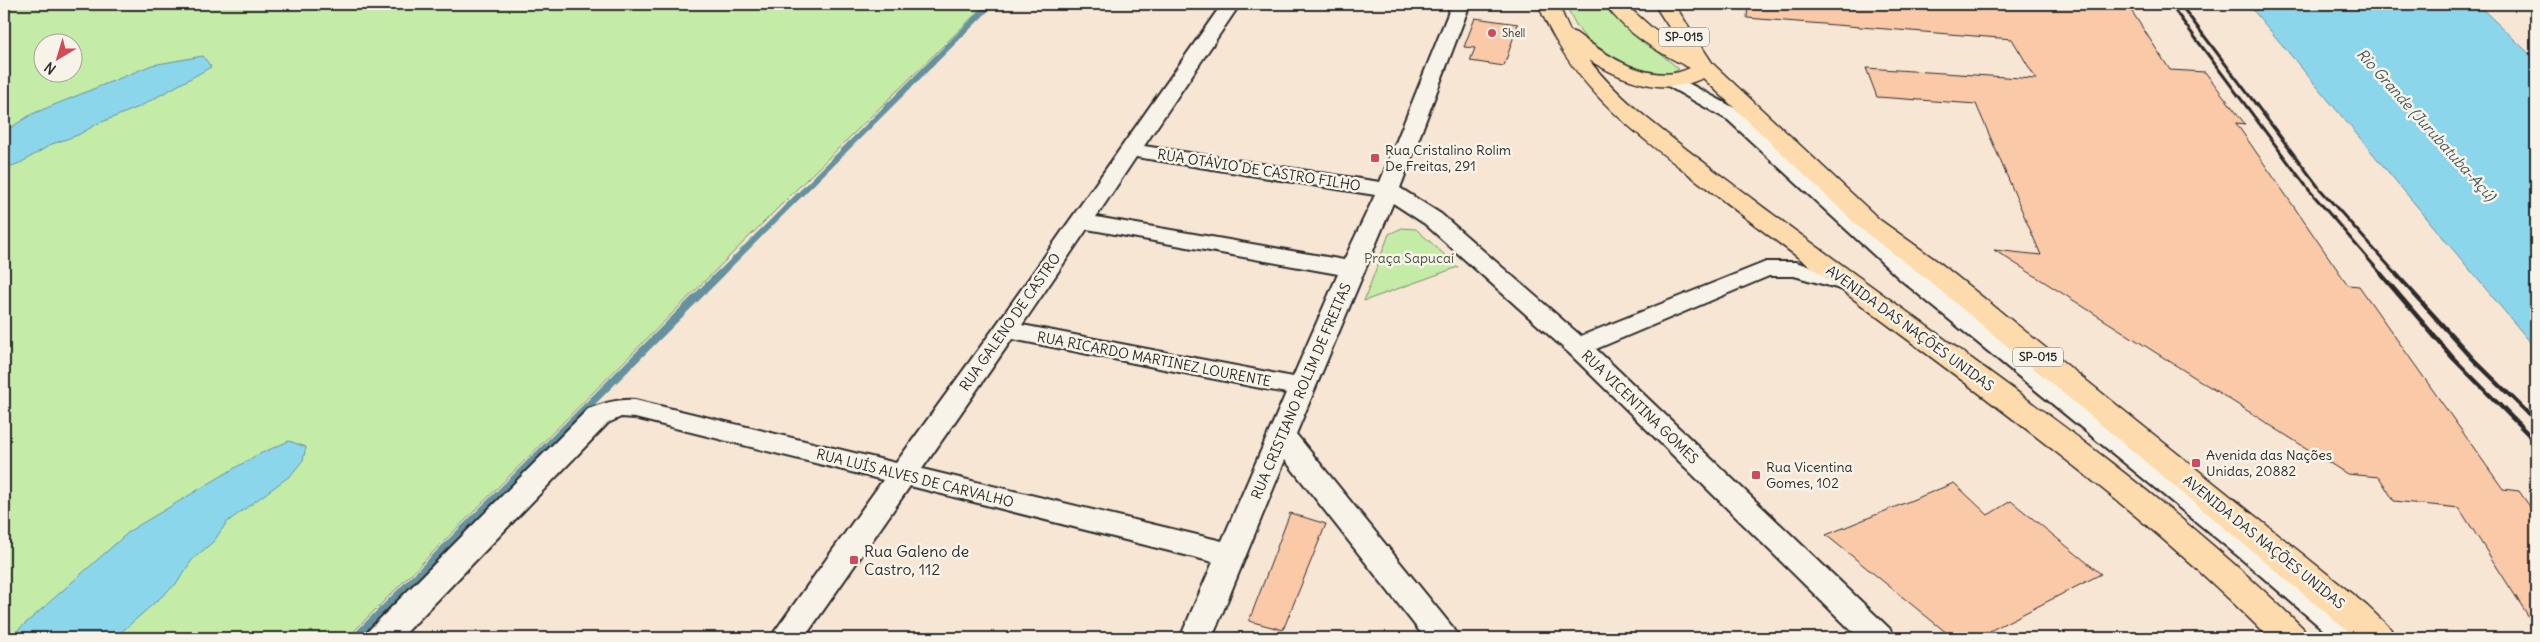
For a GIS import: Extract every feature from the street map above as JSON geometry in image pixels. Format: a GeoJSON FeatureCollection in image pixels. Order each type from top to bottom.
{"type":"FeatureCollection","features":[{"type":"Feature","properties":{"kind":"highway","name":"AVENIDA DAS NAÇÕES UNIDAS"},"geometry":{"type":"LineString","coordinates":[[1548,4],[1579,65],[1604,93],[1776,230],[1980,378],[2121,488],[2249,595],[2291,638]]}},
{"type":"Feature","properties":{"kind":"highway"},"geometry":{"type":"LineString","coordinates":[[1615,4],[1640,28],[1666,47],[1705,68]]}},
{"type":"Feature","properties":{"kind":"highway","name":"AVENIDA DAS NAÇÕES UNIDAS"},"geometry":{"type":"LineString","coordinates":[[1664,4],[1705,68],[1871,225],[1946,281],[2355,616],[2378,638]]}},
{"type":"Feature","properties":{"kind":"highway"},"geometry":{"type":"LineString","coordinates":[[1560,30],[1581,48],[1605,62],[1639,75],[1673,81],[1688,77],[1705,68]]}},
{"type":"Feature","properties":{"kind":"street","name":"RUA GALENO DE CASTRO"},"geometry":{"type":"LineString","coordinates":[[786,638],[1006,330],[1231,4]]}},
{"type":"Feature","properties":{"kind":"street","name":"RUA CRISTIANO ROLIM DE FREITAS"},"geometry":{"type":"LineString","coordinates":[[1196,638],[1352,269],[1388,190],[1462,4]]}},
{"type":"Feature","properties":{"kind":"street"},"geometry":{"type":"LineString","coordinates":[[1673,81],[1716,103],[1741,120],[1909,275],[2242,542],[2355,638]]}},
{"type":"Feature","properties":{"kind":"street","name":"RUA OTÁVIO DE CASTRO FILHO"},"geometry":{"type":"LineString","coordinates":[[1130,150],[1388,190]]}},
{"type":"Feature","properties":{"kind":"street","name":"RUA VICENTINA GOMES"},"geometry":{"type":"LineString","coordinates":[[1388,190],[1433,219],[1578,347],[1879,638]]}},
{"type":"Feature","properties":{"kind":"street"},"geometry":{"type":"LineString","coordinates":[[1081,221],[1352,269]]}},
{"type":"Feature","properties":{"kind":"street"},"geometry":{"type":"LineString","coordinates":[[1578,347],[1766,269],[1796,269],[1851,285]]}},
{"type":"Feature","properties":{"kind":"street","name":"RUA RICARDO MARTINEZ LOURENTE"},"geometry":{"type":"LineString","coordinates":[[1006,330],[1303,388]]}},
{"type":"Feature","properties":{"kind":"street","name":"RUA LUÍS ALVES DE CARVALHO"},"geometry":{"type":"LineString","coordinates":[[381,638],[598,416],[618,408],[635,409],[1232,555]]}},
{"type":"Feature","properties":{"kind":"street"},"geometry":{"type":"LineString","coordinates":[[1282,436],[1443,638]]}},
{"type":"Feature","properties":{"kind":"green space"},"geometry":{"type":"Polygon","coordinates":[[[4,4],[986,4],[809,177],[347,638],[4,638],[4,4]]]}},
{"type":"Feature","properties":{"kind":"green space"},"geometry":{"type":"Polygon","coordinates":[[[1566,4],[1600,4],[1679,69],[1670,73],[1658,74],[1645,72],[1618,61],[1588,40],[1581,32],[1566,4]]]}},
{"type":"Feature","properties":{"kind":"green space","name":"Praça Sapucaí"},"geometry":{"type":"Polygon","coordinates":[[[1402,228],[1416,229],[1458,267],[1364,301],[1389,234],[1402,228]]]}},
{"type":"Feature","properties":{"kind":"water","name":"Rio Grande (Jurubatuba-Açú)"},"geometry":{"type":"Polygon","coordinates":[[[2248,4],[2477,4],[2536,60],[2536,349],[2248,4]]]}},
{"type":"Feature","properties":{"kind":"water"},"geometry":{"type":"Polygon","coordinates":[[[203,56],[211,67],[139,107],[97,124],[78,135],[52,144],[22,162],[4,169],[4,132],[32,114],[152,65],[203,56]]]}},
{"type":"Feature","properties":{"kind":"water"},"geometry":{"type":"Polygon","coordinates":[[[289,441],[306,447],[303,460],[291,475],[227,522],[214,541],[192,560],[177,583],[118,635],[112,638],[9,638],[131,530],[255,456],[289,441]]]}},
{"type":"Feature","properties":{"kind":"building"},"geometry":{"type":"Polygon","coordinates":[[[1748,4],[2127,4],[2170,70],[2205,72],[2245,124],[2236,123],[2348,285],[2359,286],[2503,489],[2519,491],[2536,515],[2536,628],[2459,508],[2394,501],[2379,477],[2347,474],[1994,250],[2041,255],[1976,104],[1877,97],[1866,68],[2036,79],[2012,39],[1747,18],[1748,4]]]}},
{"type":"Feature","properties":{"kind":"building","name":"Shell"},"geometry":{"type":"Polygon","coordinates":[[[1475,18],[1518,24],[1504,66],[1470,61],[1475,48],[1464,47],[1475,18]]]}},
{"type":"Feature","properties":{"kind":"building"},"geometry":{"type":"Polygon","coordinates":[[[1954,483],[1988,515],[2011,501],[2101,574],[1976,638],[1953,638],[1826,535],[1954,483]]]}},
{"type":"Feature","properties":{"kind":"building"},"geometry":{"type":"Polygon","coordinates":[[[1290,513],[1326,524],[1283,630],[1249,621],[1290,513]]]}},
{"type":"Feature","properties":{"kind":"waterway"},"geometry":{"type":"LineString","coordinates":[[719,275],[991,4]]}},
{"type":"Feature","properties":{"kind":"waterway"},"geometry":{"type":"LineString","coordinates":[[355,638],[720,274]]}},
{"type":"Feature","properties":{"kind":"railway"},"geometry":{"type":"LineString","coordinates":[[2170,4],[2309,190],[2382,275]]}},
{"type":"Feature","properties":{"kind":"railway"},"geometry":{"type":"LineString","coordinates":[[2180,4],[2320,189],[2397,275]]}},
{"type":"Feature","properties":{"kind":"railway"},"geometry":{"type":"LineString","coordinates":[[2381,274],[2453,358],[2536,442]]}},
{"type":"Feature","properties":{"kind":"railway"},"geometry":{"type":"LineString","coordinates":[[2396,274],[2474,360],[2536,421]]}},
{"type":"Feature","properties":{"kind":"place","name":"Shell"},"geometry":{"type":"Point","coordinates":[1492,33]}},
{"type":"Feature","properties":{"kind":"place","name":"Rua Cristalino Rolim De Freitas, 291"},"geometry":{"type":"Point","coordinates":[1375,158]}},
{"type":"Feature","properties":{"kind":"place","name":"Avenida das Nações Unidas, 20882"},"geometry":{"type":"Point","coordinates":[2196,463]}},
{"type":"Feature","properties":{"kind":"place","name":"Rua Vicentina Gomes, 102"},"geometry":{"type":"Point","coordinates":[1756,475]}},
{"type":"Feature","properties":{"kind":"place","name":"Rua Galeno de Castro, 112"},"geometry":{"type":"Point","coordinates":[854,560]}}]}
